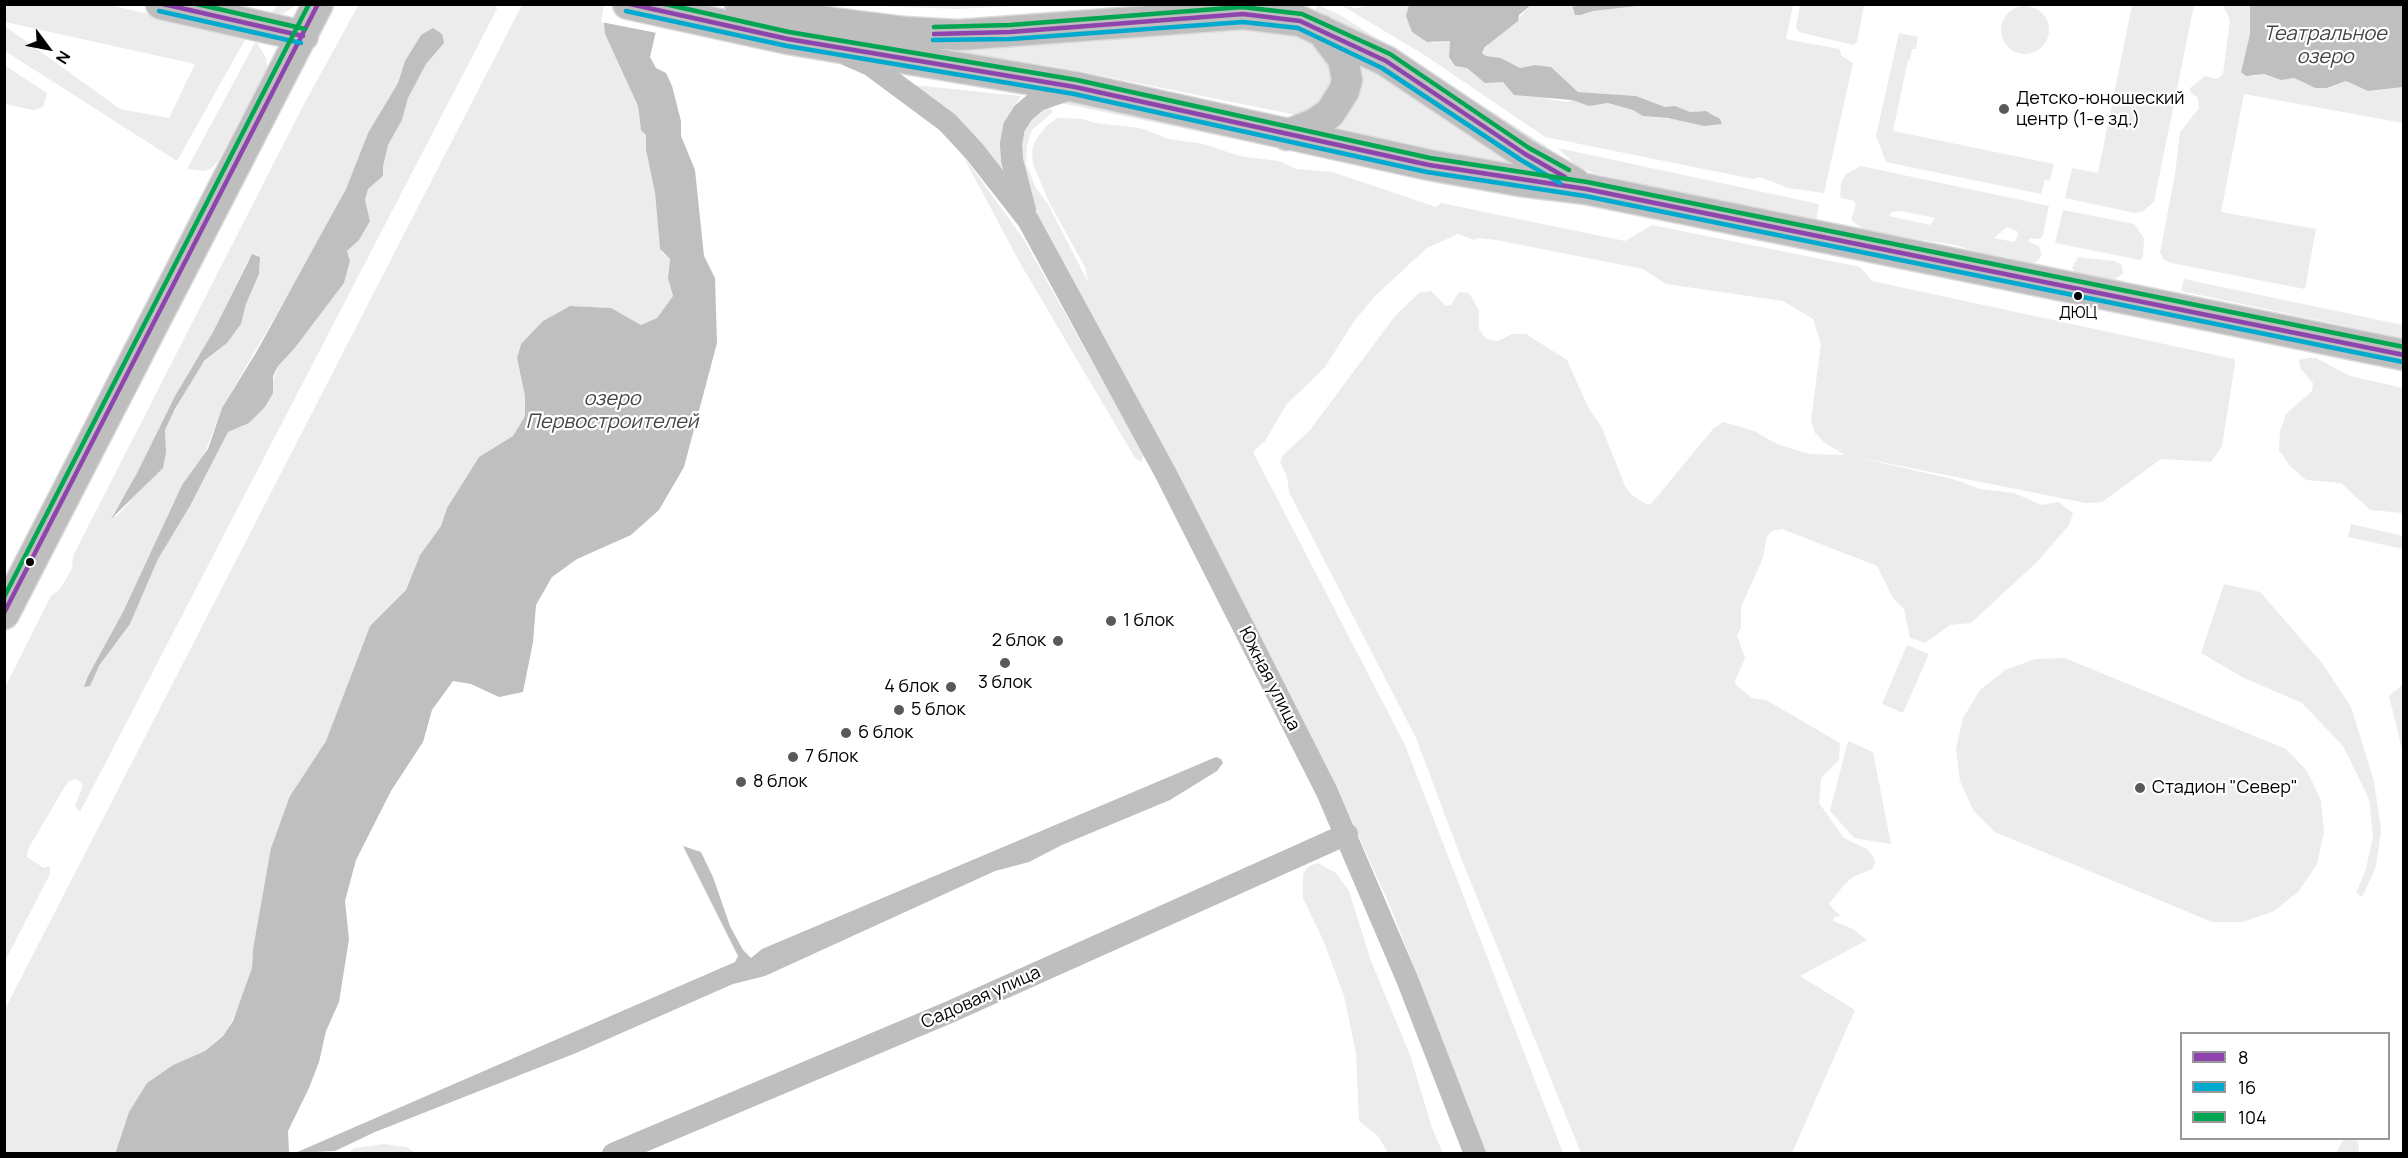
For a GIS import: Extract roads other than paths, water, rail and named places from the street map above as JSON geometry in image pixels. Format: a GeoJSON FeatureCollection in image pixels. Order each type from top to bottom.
{"type":"FeatureCollection","features":[{"type":"Feature","properties":{"kind":"main road"},"geometry":{"type":"LineString","coordinates":[[161,4],[303,36]]}},
{"type":"Feature","properties":{"kind":"main road"},"geometry":{"type":"LineString","coordinates":[[4,614],[318,4]]}},
{"type":"Feature","properties":{"kind":"main road"},"geometry":{"type":"LineString","coordinates":[[628,4],[791,28],[959,34],[1243,14],[1300,21],[1320,28],[1386,61],[1525,154],[1586,189]]}},
{"type":"Feature","properties":{"kind":"main road"},"geometry":{"type":"LineString","coordinates":[[740,4],[829,46],[1075,87],[1287,135],[1508,179],[1586,189],[2403,355]]}},
{"type":"Feature","properties":{"kind":"main road"},"geometry":{"type":"LineString","coordinates":[[1287,135],[1316,123],[1330,113],[1344,90],[1347,80],[1343,59],[1320,28]]}},
{"type":"Feature","properties":{"kind":"street"},"geometry":{"type":"LineString","coordinates":[[829,46],[870,65],[947,122],[1028,220]]}},
{"type":"Feature","properties":{"kind":"street"},"geometry":{"type":"LineString","coordinates":[[1028,220],[1012,160],[1011,144],[1014,128],[1023,113],[1038,100],[1052,93],[1075,87]]}},
{"type":"Feature","properties":{"kind":"street","name":"Южная улица"},"geometry":{"type":"LineString","coordinates":[[1028,220],[1166,474],[1347,834],[1475,1154]]}},
{"type":"Feature","properties":{"kind":"street","name":"Садовая улица"},"geometry":{"type":"LineString","coordinates":[[613,1154],[933,1019],[1347,834]]}},
{"type":"Feature","properties":{"kind":"water","name":"озеро Первостроителей"},"geometry":{"type":"Polygon","coordinates":[[[608,5],[662,5],[650,57],[656,68],[666,73],[672,86],[681,121],[681,136],[695,170],[704,256],[715,278],[717,343],[684,467],[659,510],[631,535],[577,559],[552,577],[536,605],[533,642],[523,692],[499,697],[471,684],[453,681],[432,710],[423,742],[391,791],[356,860],[345,901],[349,939],[339,1002],[326,1031],[319,1062],[309,1088],[288,1131],[289,1153],[115,1154],[129,1112],[147,1083],[173,1065],[205,1051],[223,1036],[233,1021],[252,968],[253,949],[271,848],[290,796],[326,741],[370,626],[406,590],[420,555],[441,526],[447,508],[479,457],[513,436],[525,416],[525,396],[517,358],[521,344],[543,321],[570,306],[611,308],[641,325],[657,318],[673,296],[668,278],[670,259],[660,249],[655,193],[646,150],[646,135],[641,130],[638,106],[605,34],[604,24],[608,5]]]}},
{"type":"Feature","properties":{"kind":"water"},"geometry":{"type":"Polygon","coordinates":[[[1409,5],[1531,5],[1519,15],[1518,21],[1485,47],[1482,53],[1486,56],[1501,58],[1520,68],[1535,65],[1551,67],[1578,92],[1636,96],[1665,107],[1675,106],[1690,112],[1706,111],[1720,119],[1722,124],[1704,126],[1668,118],[1643,116],[1633,110],[1608,103],[1589,106],[1572,100],[1514,95],[1503,82],[1485,83],[1467,68],[1455,66],[1449,57],[1450,41],[1427,42],[1412,32],[1406,16],[1409,5]]]}},
{"type":"Feature","properties":{"kind":"water"},"geometry":{"type":"Polygon","coordinates":[[[1572,5],[1647,5],[1575,15],[1572,5]]]}},
{"type":"Feature","properties":{"kind":"water","name":"Театральное озеро"},"geometry":{"type":"Polygon","coordinates":[[[2250,5],[2403,5],[2403,87],[2368,91],[2346,81],[2327,88],[2315,88],[2294,78],[2281,80],[2264,74],[2246,76],[2241,72],[2250,34],[2250,5]]]}},
{"type":"Feature","properties":{"kind":"water"},"geometry":{"type":"Polygon","coordinates":[[[433,28],[442,34],[444,43],[426,64],[408,98],[402,120],[388,145],[383,176],[368,189],[365,200],[370,221],[359,240],[347,251],[350,261],[344,283],[294,349],[278,366],[273,376],[273,393],[265,407],[249,423],[228,432],[190,506],[158,559],[130,624],[99,666],[90,686],[84,687],[123,612],[182,485],[208,449],[222,408],[257,351],[346,189],[368,133],[398,83],[405,61],[421,35],[433,28]]]}},
{"type":"Feature","properties":{"kind":"water"},"geometry":{"type":"Polygon","coordinates":[[[252,254],[260,257],[259,274],[246,304],[241,324],[227,343],[204,361],[175,409],[165,430],[166,452],[163,468],[111,519],[137,473],[175,396],[213,332],[252,254]]]}},
{"type":"Feature","properties":{"kind":"water"},"geometry":{"type":"Polygon","coordinates":[[[1216,757],[1223,763],[1217,771],[1170,800],[1062,845],[1029,862],[995,871],[765,976],[733,984],[576,1053],[375,1132],[335,1151],[295,1153],[735,962],[738,956],[683,846],[701,852],[713,877],[730,926],[743,950],[751,958],[762,949],[1216,757]]]}},
{"type":"Feature","properties":{"kind":"place","name":"Детско-юношеский центр (1-е зд.)"},"geometry":{"type":"Point","coordinates":[2004,109]}},
{"type":"Feature","properties":{"kind":"place","name":"ДЮЦ"},"geometry":{"type":"Point","coordinates":[2078,296]}},
{"type":"Feature","properties":{"kind":"place","name":"1 блок"},"geometry":{"type":"Point","coordinates":[1111,621]}},
{"type":"Feature","properties":{"kind":"place","name":"2 блок"},"geometry":{"type":"Point","coordinates":[1058,641]}},
{"type":"Feature","properties":{"kind":"place","name":"3 блок"},"geometry":{"type":"Point","coordinates":[1005,663]}},
{"type":"Feature","properties":{"kind":"place","name":"4 блок"},"geometry":{"type":"Point","coordinates":[951,687]}},
{"type":"Feature","properties":{"kind":"place","name":"5 блок"},"geometry":{"type":"Point","coordinates":[899,710]}},
{"type":"Feature","properties":{"kind":"place","name":"6 блок"},"geometry":{"type":"Point","coordinates":[846,733]}},
{"type":"Feature","properties":{"kind":"place","name":"7 блок"},"geometry":{"type":"Point","coordinates":[793,757]}},
{"type":"Feature","properties":{"kind":"place","name":"8 блок"},"geometry":{"type":"Point","coordinates":[741,782]}},
{"type":"Feature","properties":{"kind":"place","name":"Стадион \"Север\""},"geometry":{"type":"Point","coordinates":[2140,788]}}]}
